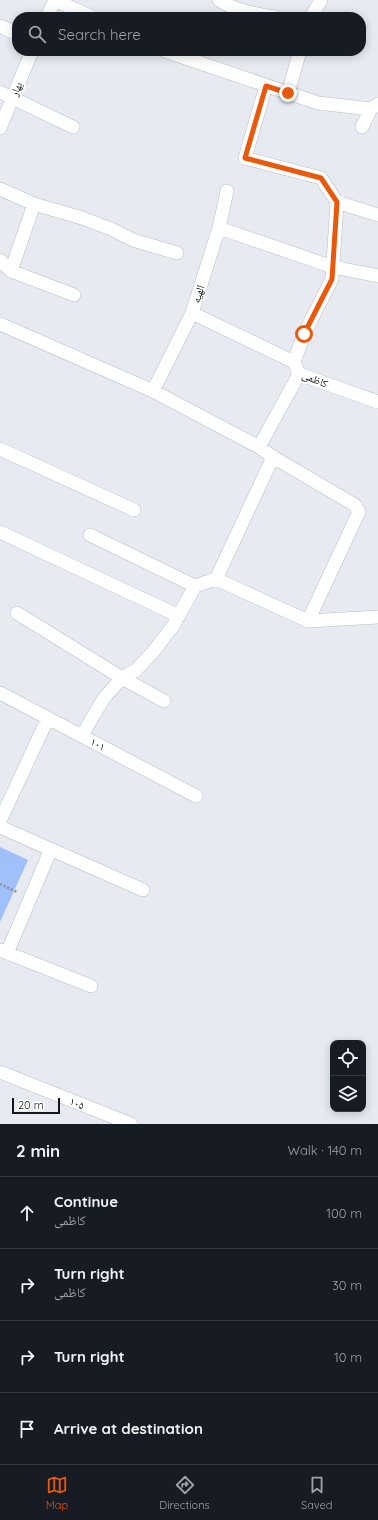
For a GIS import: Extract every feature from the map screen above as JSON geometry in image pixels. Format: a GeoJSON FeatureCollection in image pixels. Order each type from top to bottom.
{"type":"FeatureCollection","features":[{"type":"Feature","properties":{"kind":"street"},"geometry":{"type":"LineString","coordinates":[[49,12],[55,0],[81,12]]}},
{"type":"Feature","properties":{"kind":"street"},"geometry":{"type":"LineString","coordinates":[[219,0],[225,4],[250,12]]}},
{"type":"Feature","properties":{"kind":"street"},"geometry":{"type":"LineString","coordinates":[[314,12],[321,0]]}},
{"type":"Feature","properties":{"kind":"street"},"geometry":{"type":"LineString","coordinates":[[0,26],[12,32]]}},
{"type":"Feature","properties":{"kind":"street","name":"بهار"},"geometry":{"type":"LineString","coordinates":[[0,128],[30,56]]}},
{"type":"Feature","properties":{"kind":"street"},"geometry":{"type":"LineString","coordinates":[[179,56],[318,103],[374,107],[362,127]]}},
{"type":"Feature","properties":{"kind":"street"},"geometry":{"type":"LineString","coordinates":[[288,93],[299,56]]}},
{"type":"Feature","properties":{"kind":"street"},"geometry":{"type":"LineString","coordinates":[[266,86],[245,158],[321,178],[337,202],[378,215]]}},
{"type":"Feature","properties":{"kind":"street"},"geometry":{"type":"LineString","coordinates":[[0,92],[73,127]]}},
{"type":"Feature","properties":{"kind":"street"},"geometry":{"type":"LineString","coordinates":[[0,189],[34,204],[82,218],[111,229],[133,240],[177,253]]}},
{"type":"Feature","properties":{"kind":"street","name":"الهیه"},"geometry":{"type":"LineString","coordinates":[[153,391],[192,313],[219,228],[228,191]]}},
{"type":"Feature","properties":{"kind":"street","name":"کاظمی"},"geometry":{"type":"LineString","coordinates":[[337,202],[332,279],[304,334],[296,368],[378,402]]}},
{"type":"Feature","properties":{"kind":"street"},"geometry":{"type":"LineString","coordinates":[[11,271],[34,204]]}},
{"type":"Feature","properties":{"kind":"street"},"geometry":{"type":"LineString","coordinates":[[219,228],[332,267],[378,276]]}},
{"type":"Feature","properties":{"kind":"street"},"geometry":{"type":"LineString","coordinates":[[0,260],[11,271],[74,295]]}},
{"type":"Feature","properties":{"kind":"street"},"geometry":{"type":"LineString","coordinates":[[192,313],[296,368],[259,447]]}},
{"type":"Feature","properties":{"kind":"street"},"geometry":{"type":"LineString","coordinates":[[0,324],[153,391],[259,447],[273,457],[355,505],[359,512],[308,621]]}},
{"type":"Feature","properties":{"kind":"street"},"geometry":{"type":"LineString","coordinates":[[0,450],[134,510]]}},
{"type":"Feature","properties":{"kind":"street"},"geometry":{"type":"LineString","coordinates":[[216,579],[273,457]]}},
{"type":"Feature","properties":{"kind":"street"},"geometry":{"type":"LineString","coordinates":[[0,532],[178,616]]}},
{"type":"Feature","properties":{"kind":"street"},"geometry":{"type":"LineString","coordinates":[[90,535],[195,586]]}},
{"type":"Feature","properties":{"kind":"street"},"geometry":{"type":"LineString","coordinates":[[82,735],[104,698],[122,678],[136,670],[173,626],[195,586],[216,579],[308,621],[378,617]]}},
{"type":"Feature","properties":{"kind":"street"},"geometry":{"type":"LineString","coordinates":[[17,613],[122,678],[164,701]]}},
{"type":"Feature","properties":{"kind":"street","name":"۱۰۱"},"geometry":{"type":"LineString","coordinates":[[0,693],[196,796]]}},
{"type":"Feature","properties":{"kind":"street"},"geometry":{"type":"LineString","coordinates":[[0,821],[48,718]]}},
{"type":"Feature","properties":{"kind":"street"},"geometry":{"type":"LineString","coordinates":[[0,826],[143,890]]}},
{"type":"Feature","properties":{"kind":"street"},"geometry":{"type":"LineString","coordinates":[[51,849],[30,899],[4,952],[90,986]]}},
{"type":"Feature","properties":{"kind":"street","name":"۱۰۵"},"geometry":{"type":"LineString","coordinates":[[0,1072],[131,1124]]}},
{"type":"Feature","properties":{"kind":"path"},"geometry":{"type":"LineString","coordinates":[[0,884],[30,899]]}},
{"type":"Feature","properties":{"kind":"shaded area"},"geometry":{"type":"Polygon","coordinates":[[[0,847],[28,860],[0,922],[0,847]]]}},
{"type":"Feature","properties":{"kind":"route"},"geometry":{"type":"LineString","coordinates":[[288,93],[266,86],[245,158],[321,178],[337,202],[332,279],[304,334]]}}]}
